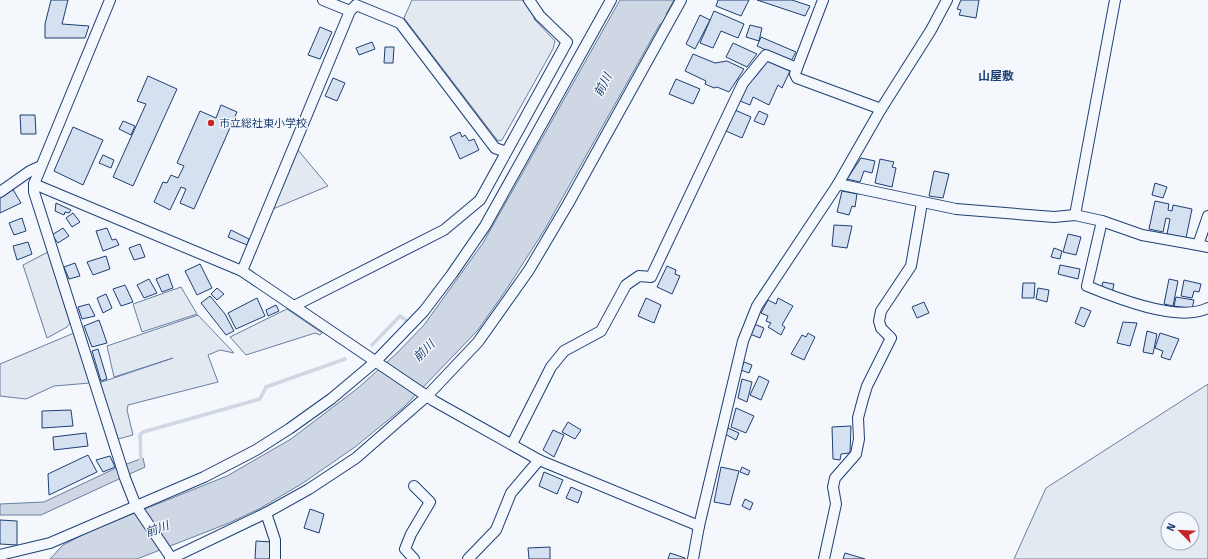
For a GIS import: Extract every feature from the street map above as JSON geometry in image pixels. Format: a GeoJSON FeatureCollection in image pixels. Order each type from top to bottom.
{"type":"FeatureCollection","features":[{"type":"Feature","properties":{"kind":"street"},"geometry":{"type":"LineString","coordinates":[[110,0],[41,166],[34,184],[34,192],[125,478],[137,507],[170,557],[266,513],[309,489],[356,458],[426,395],[478,342],[529,270],[568,204],[680,0]]}},
{"type":"Feature","properties":{"kind":"street"},"geometry":{"type":"LineString","coordinates":[[323,0],[350,11]]}},
{"type":"Feature","properties":{"kind":"street"},"geometry":{"type":"LineString","coordinates":[[294,306],[444,230],[480,200],[567,42],[540,16],[529,0]]}},
{"type":"Feature","properties":{"kind":"street"},"geometry":{"type":"LineString","coordinates":[[0,555],[50,543],[204,477],[256,450],[289,429],[332,399],[377,363],[424,311],[485,226],[611,0]]}},
{"type":"Feature","properties":{"kind":"street"},"geometry":{"type":"LineString","coordinates":[[823,0],[797,68],[795,74],[797,78],[801,81],[881,109]]}},
{"type":"Feature","properties":{"kind":"street"},"geometry":{"type":"LineString","coordinates":[[693,559],[699,526],[743,341],[757,306],[838,184],[881,109],[931,30],[947,0]]}},
{"type":"Feature","properties":{"kind":"street"},"geometry":{"type":"LineString","coordinates":[[1076,215],[1115,0]]}},
{"type":"Feature","properties":{"kind":"street"},"geometry":{"type":"LineString","coordinates":[[242,271],[350,11],[356,4],[400,23],[495,148],[506,152]]}},
{"type":"Feature","properties":{"kind":"street"},"geometry":{"type":"LineString","coordinates":[[512,444],[557,358],[576,343],[601,331],[626,285],[639,276],[651,277],[743,83],[766,55],[797,68]]}},
{"type":"Feature","properties":{"kind":"street"},"geometry":{"type":"LineString","coordinates":[[0,192],[41,166]]}},
{"type":"Feature","properties":{"kind":"street"},"geometry":{"type":"LineString","coordinates":[[34,184],[242,271],[426,395],[539,460],[699,526]]}},
{"type":"Feature","properties":{"kind":"street"},"geometry":{"type":"LineString","coordinates":[[838,184],[956,210],[1054,217],[1076,215],[1102,221],[1142,235],[1203,246],[1208,216]]}},
{"type":"Feature","properties":{"kind":"street"},"geometry":{"type":"LineString","coordinates":[[824,559],[836,504],[833,487],[835,478],[856,454],[859,439],[858,418],[863,399],[891,338],[881,328],[879,321],[881,311],[911,266],[922,203]]}},
{"type":"Feature","properties":{"kind":"street"},"geometry":{"type":"LineString","coordinates":[[1102,221],[1087,286],[1153,309],[1199,313],[1208,308]]}},
{"type":"Feature","properties":{"kind":"street"},"geometry":{"type":"LineString","coordinates":[[468,559],[496,530],[511,493],[539,460]]}},
{"type":"Feature","properties":{"kind":"street"},"geometry":{"type":"LineString","coordinates":[[414,486],[430,502],[411,534],[405,549],[414,559]]}},
{"type":"Feature","properties":{"kind":"street"},"geometry":{"type":"LineString","coordinates":[[266,513],[275,540],[275,559]]}},
{"type":"Feature","properties":{"kind":"shaded area"},"geometry":{"type":"Polygon","coordinates":[[[412,0],[522,0],[535,14],[534,19],[555,41],[553,49],[502,140],[498,141],[404,18],[412,0]]]}},
{"type":"Feature","properties":{"kind":"shaded area"},"geometry":{"type":"Polygon","coordinates":[[[298,150],[328,186],[273,209],[298,150]]]}},
{"type":"Feature","properties":{"kind":"shaded area"},"geometry":{"type":"Polygon","coordinates":[[[48,252],[70,323],[67,327],[47,338],[23,265],[48,252]]]}},
{"type":"Feature","properties":{"kind":"shaded area"},"geometry":{"type":"Polygon","coordinates":[[[181,287],[197,314],[142,332],[133,304],[181,287]]]}},
{"type":"Feature","properties":{"kind":"shaded area"},"geometry":{"type":"Polygon","coordinates":[[[287,309],[322,333],[320,335],[315,333],[246,355],[230,337],[287,309]]]}},
{"type":"Feature","properties":{"kind":"shaded area"},"geometry":{"type":"Polygon","coordinates":[[[198,315],[234,353],[220,350],[208,355],[218,382],[128,405],[127,410],[133,435],[118,439],[99,383],[173,358],[114,377],[107,346],[198,315]]]}},
{"type":"Feature","properties":{"kind":"shaded area"},"geometry":{"type":"Polygon","coordinates":[[[74,333],[90,383],[54,386],[26,399],[0,396],[0,364],[74,333]]]}},
{"type":"Feature","properties":{"kind":"shaded area"},"geometry":{"type":"Polygon","coordinates":[[[1208,384],[1208,559],[1014,559],[1046,488],[1208,384]]]}},
{"type":"Feature","properties":{"kind":"water","name":"前川"},"geometry":{"type":"Polygon","coordinates":[[[620,0],[674,0],[666,14],[667,16],[663,24],[660,24],[545,229],[506,290],[478,330],[404,407],[355,447],[303,483],[259,509],[229,523],[137,559],[50,559],[63,545],[90,531],[227,476],[291,439],[358,388],[397,353],[424,325],[483,243],[620,0]]]}},
{"type":"Feature","properties":{"kind":"water"},"geometry":{"type":"Polygon","coordinates":[[[143,458],[145,467],[41,515],[0,515],[0,504],[44,502],[116,468],[143,458]]]}},
{"type":"Feature","properties":{"kind":"building"},"geometry":{"type":"Polygon","coordinates":[[[51,0],[68,0],[62,24],[89,26],[85,38],[45,38],[45,24],[51,0]]]}},
{"type":"Feature","properties":{"kind":"building"},"geometry":{"type":"Polygon","coordinates":[[[718,0],[749,0],[741,16],[716,6],[718,0]]]}},
{"type":"Feature","properties":{"kind":"building"},"geometry":{"type":"Polygon","coordinates":[[[757,0],[792,0],[810,6],[805,16],[757,0]]]}},
{"type":"Feature","properties":{"kind":"building"},"geometry":{"type":"Polygon","coordinates":[[[961,0],[979,0],[976,18],[959,15],[961,10],[957,9],[961,0]]]}},
{"type":"Feature","properties":{"kind":"building"},"geometry":{"type":"Polygon","coordinates":[[[714,11],[744,24],[738,38],[721,31],[713,48],[700,43],[714,11]]]}},
{"type":"Feature","properties":{"kind":"building"},"geometry":{"type":"Polygon","coordinates":[[[700,15],[710,20],[695,49],[686,44],[700,15]]]}},
{"type":"Feature","properties":{"kind":"building"},"geometry":{"type":"Polygon","coordinates":[[[750,25],[762,28],[759,41],[746,37],[750,25]]]}},
{"type":"Feature","properties":{"kind":"building"},"geometry":{"type":"Polygon","coordinates":[[[320,27],[332,32],[320,59],[308,55],[320,27]]]}},
{"type":"Feature","properties":{"kind":"building"},"geometry":{"type":"Polygon","coordinates":[[[761,37],[796,52],[791,61],[757,46],[761,37]]]}},
{"type":"Feature","properties":{"kind":"building"},"geometry":{"type":"Polygon","coordinates":[[[372,42],[375,49],[359,55],[356,48],[372,42]]]}},
{"type":"Feature","properties":{"kind":"building"},"geometry":{"type":"Polygon","coordinates":[[[733,43],[757,54],[747,67],[726,57],[733,43]]]}},
{"type":"Feature","properties":{"kind":"building"},"geometry":{"type":"Polygon","coordinates":[[[385,47],[394,47],[393,63],[384,63],[385,47]]]}},
{"type":"Feature","properties":{"kind":"building"},"geometry":{"type":"Polygon","coordinates":[[[693,54],[715,63],[727,61],[744,69],[729,92],[717,87],[714,88],[705,84],[706,81],[685,71],[693,54]]]}},
{"type":"Feature","properties":{"kind":"building"},"geometry":{"type":"Polygon","coordinates":[[[767,61],[790,71],[782,88],[778,85],[769,105],[753,97],[750,105],[740,101],[747,86],[767,61]]]}},
{"type":"Feature","properties":{"kind":"building"},"geometry":{"type":"Polygon","coordinates":[[[148,76],[177,89],[133,186],[113,177],[146,104],[137,101],[148,76]]]}},
{"type":"Feature","properties":{"kind":"building"},"geometry":{"type":"Polygon","coordinates":[[[333,78],[345,83],[337,101],[325,96],[333,78]]]}},
{"type":"Feature","properties":{"kind":"building"},"geometry":{"type":"Polygon","coordinates":[[[676,79],[700,89],[693,104],[669,94],[676,79]]]}},
{"type":"Feature","properties":{"kind":"building"},"geometry":{"type":"Polygon","coordinates":[[[221,105],[237,112],[194,209],[180,203],[186,189],[181,187],[170,210],[154,202],[163,182],[167,183],[171,175],[178,178],[184,166],[177,163],[200,111],[216,118],[221,105]]]}},
{"type":"Feature","properties":{"kind":"building"},"geometry":{"type":"Polygon","coordinates":[[[735,110],[751,117],[742,138],[726,131],[735,110]]]}},
{"type":"Feature","properties":{"kind":"building"},"geometry":{"type":"Polygon","coordinates":[[[759,111],[768,115],[764,125],[754,121],[759,111]]]}},
{"type":"Feature","properties":{"kind":"building"},"geometry":{"type":"Polygon","coordinates":[[[20,115],[35,115],[36,134],[21,134],[20,115]]]}},
{"type":"Feature","properties":{"kind":"building"},"geometry":{"type":"Polygon","coordinates":[[[123,121],[135,126],[131,135],[119,129],[123,121]]]}},
{"type":"Feature","properties":{"kind":"building"},"geometry":{"type":"Polygon","coordinates":[[[73,127],[103,140],[83,185],[54,171],[73,127]]]}},
{"type":"Feature","properties":{"kind":"building"},"geometry":{"type":"Polygon","coordinates":[[[460,132],[462,137],[465,135],[469,141],[474,139],[479,150],[460,159],[450,137],[460,132]]]}},
{"type":"Feature","properties":{"kind":"building"},"geometry":{"type":"Polygon","coordinates":[[[103,155],[114,160],[111,168],[99,163],[103,155]]]}},
{"type":"Feature","properties":{"kind":"building"},"geometry":{"type":"Polygon","coordinates":[[[861,158],[875,161],[872,173],[864,171],[860,182],[847,179],[861,158]]]}},
{"type":"Feature","properties":{"kind":"building"},"geometry":{"type":"Polygon","coordinates":[[[880,159],[894,162],[892,167],[896,168],[892,187],[875,183],[880,159]]]}},
{"type":"Feature","properties":{"kind":"building"},"geometry":{"type":"Polygon","coordinates":[[[934,171],[949,174],[943,198],[929,196],[934,171]]]}},
{"type":"Feature","properties":{"kind":"building"},"geometry":{"type":"Polygon","coordinates":[[[1155,183],[1167,187],[1163,198],[1152,195],[1155,183]]]}},
{"type":"Feature","properties":{"kind":"building"},"geometry":{"type":"Polygon","coordinates":[[[12,188],[21,203],[0,213],[0,196],[12,188]]]}},
{"type":"Feature","properties":{"kind":"building"},"geometry":{"type":"Polygon","coordinates":[[[842,191],[857,194],[855,207],[852,206],[849,215],[837,212],[842,191]]]}},
{"type":"Feature","properties":{"kind":"building"},"geometry":{"type":"Polygon","coordinates":[[[1155,201],[1169,204],[1168,210],[1172,211],[1173,205],[1192,209],[1186,238],[1167,234],[1170,219],[1166,218],[1163,232],[1149,229],[1155,201]]]}},
{"type":"Feature","properties":{"kind":"building"},"geometry":{"type":"Polygon","coordinates":[[[56,203],[71,210],[69,213],[65,212],[64,215],[55,211],[56,203]]]}},
{"type":"Feature","properties":{"kind":"building"},"geometry":{"type":"Polygon","coordinates":[[[73,213],[80,222],[72,227],[66,218],[73,213]]]}},
{"type":"Feature","properties":{"kind":"building"},"geometry":{"type":"Polygon","coordinates":[[[22,218],[26,231],[14,235],[9,223],[22,218]]]}},
{"type":"Feature","properties":{"kind":"building"},"geometry":{"type":"Polygon","coordinates":[[[834,225],[852,226],[847,248],[832,246],[834,225]]]}},
{"type":"Feature","properties":{"kind":"building"},"geometry":{"type":"Polygon","coordinates":[[[63,228],[69,236],[58,243],[52,235],[63,228]]]}},
{"type":"Feature","properties":{"kind":"building"},"geometry":{"type":"Polygon","coordinates":[[[107,228],[112,240],[116,239],[119,245],[103,251],[96,231],[107,228]]]}},
{"type":"Feature","properties":{"kind":"building"},"geometry":{"type":"Polygon","coordinates":[[[231,230],[249,239],[247,245],[228,237],[231,230]]]}},
{"type":"Feature","properties":{"kind":"building"},"geometry":{"type":"Polygon","coordinates":[[[1068,234],[1081,237],[1076,255],[1063,252],[1068,234]]]}},
{"type":"Feature","properties":{"kind":"building"},"geometry":{"type":"Polygon","coordinates":[[[28,242],[32,254],[17,260],[13,246],[28,242]]]}},
{"type":"Feature","properties":{"kind":"building"},"geometry":{"type":"Polygon","coordinates":[[[140,244],[145,257],[134,260],[129,248],[140,244]]]}},
{"type":"Feature","properties":{"kind":"building"},"geometry":{"type":"Polygon","coordinates":[[[1054,248],[1062,251],[1060,259],[1051,257],[1054,248]]]}},
{"type":"Feature","properties":{"kind":"building"},"geometry":{"type":"Polygon","coordinates":[[[106,256],[110,269],[93,275],[87,262],[106,256]]]}},
{"type":"Feature","properties":{"kind":"building"},"geometry":{"type":"Polygon","coordinates":[[[75,263],[80,276],[69,279],[64,267],[75,263]]]}},
{"type":"Feature","properties":{"kind":"building"},"geometry":{"type":"Polygon","coordinates":[[[200,264],[212,288],[197,295],[185,271],[200,264]]]}},
{"type":"Feature","properties":{"kind":"building"},"geometry":{"type":"Polygon","coordinates":[[[1060,265],[1080,269],[1078,279],[1058,274],[1060,265]]]}},
{"type":"Feature","properties":{"kind":"building"},"geometry":{"type":"Polygon","coordinates":[[[667,266],[676,270],[675,274],[680,276],[672,294],[657,287],[667,266]]]}},
{"type":"Feature","properties":{"kind":"building"},"geometry":{"type":"Polygon","coordinates":[[[168,274],[173,288],[162,292],[156,279],[168,274]]]}},
{"type":"Feature","properties":{"kind":"building"},"geometry":{"type":"Polygon","coordinates":[[[149,279],[157,293],[144,298],[137,285],[149,279]]]}},
{"type":"Feature","properties":{"kind":"building"},"geometry":{"type":"Polygon","coordinates":[[[1169,279],[1178,281],[1173,306],[1164,304],[1169,279]]]}},
{"type":"Feature","properties":{"kind":"building"},"geometry":{"type":"Polygon","coordinates":[[[1184,280],[1201,284],[1199,292],[1194,291],[1192,298],[1181,296],[1184,280]]]}},
{"type":"Feature","properties":{"kind":"building"},"geometry":{"type":"Polygon","coordinates":[[[1103,282],[1114,284],[1112,293],[1101,290],[1103,282]]]}},
{"type":"Feature","properties":{"kind":"building"},"geometry":{"type":"Polygon","coordinates":[[[1023,283],[1035,283],[1034,298],[1022,298],[1023,283]]]}},
{"type":"Feature","properties":{"kind":"building"},"geometry":{"type":"Polygon","coordinates":[[[125,285],[133,302],[121,306],[113,289],[125,285]]]}},
{"type":"Feature","properties":{"kind":"building"},"geometry":{"type":"Polygon","coordinates":[[[217,288],[224,294],[217,300],[211,294],[217,288]]]}},
{"type":"Feature","properties":{"kind":"building"},"geometry":{"type":"Polygon","coordinates":[[[1038,288],[1049,290],[1047,302],[1036,299],[1038,288]]]}},
{"type":"Feature","properties":{"kind":"building"},"geometry":{"type":"Polygon","coordinates":[[[106,294],[112,308],[103,313],[97,298],[106,294]]]}},
{"type":"Feature","properties":{"kind":"building"},"geometry":{"type":"Polygon","coordinates":[[[210,296],[225,314],[234,331],[226,335],[201,303],[210,296]]]}},
{"type":"Feature","properties":{"kind":"building"},"geometry":{"type":"Polygon","coordinates":[[[1176,297],[1194,300],[1192,309],[1174,306],[1176,297]]]}},
{"type":"Feature","properties":{"kind":"building"},"geometry":{"type":"Polygon","coordinates":[[[257,298],[265,316],[236,329],[228,313],[257,298]]]}},
{"type":"Feature","properties":{"kind":"building"},"geometry":{"type":"Polygon","coordinates":[[[646,298],[661,305],[654,323],[638,316],[646,298]]]}},
{"type":"Feature","properties":{"kind":"building"},"geometry":{"type":"Polygon","coordinates":[[[778,298],[793,306],[782,325],[785,327],[781,335],[768,327],[771,323],[766,321],[768,316],[761,313],[768,300],[776,304],[778,298]]]}},
{"type":"Feature","properties":{"kind":"building"},"geometry":{"type":"Polygon","coordinates":[[[924,302],[929,313],[917,318],[912,307],[924,302]]]}},
{"type":"Feature","properties":{"kind":"building"},"geometry":{"type":"Polygon","coordinates":[[[89,304],[95,316],[82,319],[78,307],[89,304]]]}},
{"type":"Feature","properties":{"kind":"building"},"geometry":{"type":"Polygon","coordinates":[[[276,305],[279,311],[268,316],[266,310],[276,305]]]}},
{"type":"Feature","properties":{"kind":"building"},"geometry":{"type":"Polygon","coordinates":[[[1081,307],[1091,311],[1084,327],[1075,323],[1081,307]]]}},
{"type":"Feature","properties":{"kind":"building"},"geometry":{"type":"Polygon","coordinates":[[[99,320],[107,343],[92,347],[84,326],[99,320]]]}},
{"type":"Feature","properties":{"kind":"building"},"geometry":{"type":"Polygon","coordinates":[[[1123,322],[1137,323],[1130,346],[1117,343],[1123,322]]]}},
{"type":"Feature","properties":{"kind":"building"},"geometry":{"type":"Polygon","coordinates":[[[754,324],[764,328],[760,338],[750,334],[754,324]]]}},
{"type":"Feature","properties":{"kind":"building"},"geometry":{"type":"Polygon","coordinates":[[[1147,331],[1157,334],[1153,354],[1143,352],[1147,331]]]}},
{"type":"Feature","properties":{"kind":"building"},"geometry":{"type":"Polygon","coordinates":[[[808,333],[815,337],[804,360],[791,354],[802,335],[806,337],[808,333]]]}},
{"type":"Feature","properties":{"kind":"building"},"geometry":{"type":"Polygon","coordinates":[[[1160,333],[1179,339],[1170,360],[1161,357],[1163,351],[1155,348],[1160,333]]]}},
{"type":"Feature","properties":{"kind":"building"},"geometry":{"type":"Polygon","coordinates":[[[98,349],[107,379],[101,381],[92,351],[98,349]]]}},
{"type":"Feature","properties":{"kind":"building"},"geometry":{"type":"Polygon","coordinates":[[[744,362],[752,365],[749,373],[741,370],[744,362]]]}},
{"type":"Feature","properties":{"kind":"building"},"geometry":{"type":"Polygon","coordinates":[[[759,376],[769,381],[761,400],[750,395],[759,376]]]}},
{"type":"Feature","properties":{"kind":"building"},"geometry":{"type":"Polygon","coordinates":[[[742,379],[752,382],[747,402],[738,398],[742,379]]]}},
{"type":"Feature","properties":{"kind":"building"},"geometry":{"type":"Polygon","coordinates":[[[736,408],[754,416],[746,433],[731,427],[736,408]]]}},
{"type":"Feature","properties":{"kind":"building"},"geometry":{"type":"Polygon","coordinates":[[[71,410],[73,426],[42,428],[42,411],[71,410]]]}},
{"type":"Feature","properties":{"kind":"building"},"geometry":{"type":"Polygon","coordinates":[[[568,422],[581,430],[575,439],[562,432],[568,422]]]}},
{"type":"Feature","properties":{"kind":"building"},"geometry":{"type":"Polygon","coordinates":[[[851,426],[850,453],[841,454],[840,460],[833,459],[832,427],[851,426]]]}},
{"type":"Feature","properties":{"kind":"building"},"geometry":{"type":"Polygon","coordinates":[[[728,428],[739,433],[736,440],[725,434],[728,428]]]}},
{"type":"Feature","properties":{"kind":"building"},"geometry":{"type":"Polygon","coordinates":[[[553,430],[564,435],[554,457],[543,450],[553,430]]]}},
{"type":"Feature","properties":{"kind":"building"},"geometry":{"type":"Polygon","coordinates":[[[86,433],[88,446],[54,450],[53,437],[86,433]]]}},
{"type":"Feature","properties":{"kind":"building"},"geometry":{"type":"Polygon","coordinates":[[[88,455],[97,472],[49,495],[48,474],[88,455]]]}},
{"type":"Feature","properties":{"kind":"building"},"geometry":{"type":"Polygon","coordinates":[[[110,456],[115,467],[103,472],[96,460],[110,456]]]}},
{"type":"Feature","properties":{"kind":"building"},"geometry":{"type":"Polygon","coordinates":[[[721,467],[739,471],[730,505],[714,502],[721,467]]]}},
{"type":"Feature","properties":{"kind":"building"},"geometry":{"type":"Polygon","coordinates":[[[742,467],[750,471],[748,475],[740,472],[742,467]]]}},
{"type":"Feature","properties":{"kind":"building"},"geometry":{"type":"Polygon","coordinates":[[[544,472],[563,480],[557,494],[539,486],[544,472]]]}},
{"type":"Feature","properties":{"kind":"building"},"geometry":{"type":"Polygon","coordinates":[[[571,487],[582,492],[578,503],[566,498],[571,487]]]}},
{"type":"Feature","properties":{"kind":"building"},"geometry":{"type":"Polygon","coordinates":[[[745,499],[753,503],[750,510],[742,506],[745,499]]]}},
{"type":"Feature","properties":{"kind":"building"},"geometry":{"type":"Polygon","coordinates":[[[310,509],[324,514],[319,533],[304,528],[310,509]]]}},
{"type":"Feature","properties":{"kind":"building"},"geometry":{"type":"Polygon","coordinates":[[[0,520],[17,521],[17,545],[0,544],[0,520]]]}},
{"type":"Feature","properties":{"kind":"building"},"geometry":{"type":"Polygon","coordinates":[[[256,541],[272,542],[272,559],[255,559],[256,541]]]}},
{"type":"Feature","properties":{"kind":"building"},"geometry":{"type":"Polygon","coordinates":[[[550,547],[550,559],[529,559],[528,548],[550,547]]]}},
{"type":"Feature","properties":{"kind":"building"},"geometry":{"type":"Polygon","coordinates":[[[670,553],[685,558],[685,559],[668,559],[670,553]]]}},
{"type":"Feature","properties":{"kind":"building"},"geometry":{"type":"Polygon","coordinates":[[[845,553],[865,559],[843,559],[845,553]]]}},
{"type":"Feature","properties":{"kind":"waterway"},"geometry":{"type":"LineString","coordinates":[[372,345],[400,316],[407,321]]}},
{"type":"Feature","properties":{"kind":"waterway"},"geometry":{"type":"LineString","coordinates":[[141,463],[140,435],[143,432],[260,399],[266,387],[345,359]]}},
{"type":"Feature","properties":{"kind":"place","name":"市立総社東小学校"},"geometry":{"type":"Point","coordinates":[211,123]}},
{"type":"Feature","properties":{"kind":"district","name":"山屋敷"},"geometry":{"type":"Point","coordinates":[996,76]}}]}
